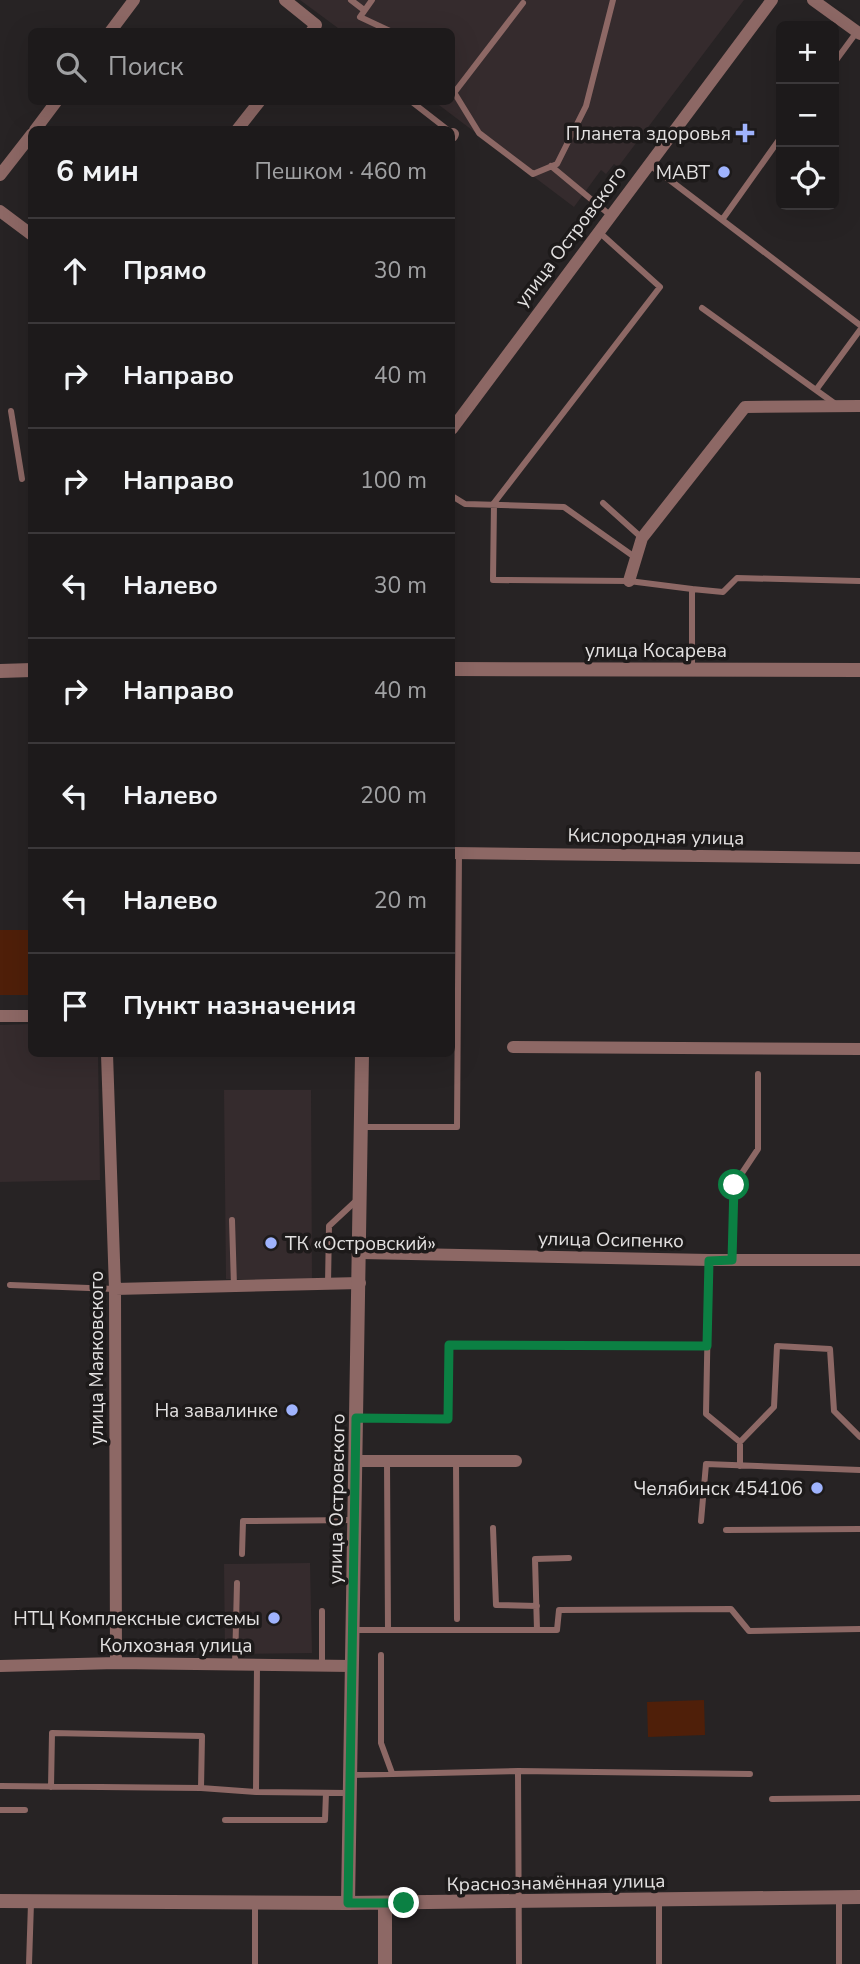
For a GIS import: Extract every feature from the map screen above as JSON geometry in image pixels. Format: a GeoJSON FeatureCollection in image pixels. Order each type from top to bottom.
{"type":"FeatureCollection","features":[{"type":"Feature","properties":{"kind":"street"},"geometry":{"type":"LineString","coordinates":[[113,28],[134,0]]}},
{"type":"Feature","properties":{"kind":"street"},"geometry":{"type":"LineString","coordinates":[[285,0],[316,28]]}},
{"type":"Feature","properties":{"kind":"street","name":"улица Островского"},"geometry":{"type":"LineString","coordinates":[[455,425],[597,231],[772,0]]}},
{"type":"Feature","properties":{"kind":"street"},"geometry":{"type":"LineString","coordinates":[[813,0],[858,33]]}},
{"type":"Feature","properties":{"kind":"street"},"geometry":{"type":"LineString","coordinates":[[38,126],[54,105]]}},
{"type":"Feature","properties":{"kind":"street"},"geometry":{"type":"LineString","coordinates":[[240,126],[256,105]]}},
{"type":"Feature","properties":{"kind":"street"},"geometry":{"type":"LineString","coordinates":[[0,175],[28,139]]}},
{"type":"Feature","properties":{"kind":"street"},"geometry":{"type":"LineString","coordinates":[[0,211],[28,232]]}},
{"type":"Feature","properties":{"kind":"street"},"geometry":{"type":"LineString","coordinates":[[629,581],[642,538],[745,407],[860,406]]}},
{"type":"Feature","properties":{"kind":"street","name":"улица Косарева"},"geometry":{"type":"LineString","coordinates":[[455,669],[860,670]]}},
{"type":"Feature","properties":{"kind":"street"},"geometry":{"type":"LineString","coordinates":[[0,671],[28,670]]}},
{"type":"Feature","properties":{"kind":"street","name":"Кислородная улица"},"geometry":{"type":"LineString","coordinates":[[455,853],[860,858]]}},
{"type":"Feature","properties":{"kind":"street"},"geometry":{"type":"LineString","coordinates":[[0,1016],[28,1016]]}},
{"type":"Feature","properties":{"kind":"street"},"geometry":{"type":"LineString","coordinates":[[513,1046],[860,1049]]}},
{"type":"Feature","properties":{"kind":"street","name":"улица Маяковского"},"geometry":{"type":"LineString","coordinates":[[107,1057],[115,1289],[116,1663]]}},
{"type":"Feature","properties":{"kind":"street","name":"улица Островского"},"geometry":{"type":"LineString","coordinates":[[348,1903],[362,1195],[362,1057]]}},
{"type":"Feature","properties":{"kind":"street","name":"улица Осипенко"},"geometry":{"type":"LineString","coordinates":[[360,1253],[709,1261],[860,1260]]}},
{"type":"Feature","properties":{"kind":"street"},"geometry":{"type":"LineString","coordinates":[[115,1289],[360,1283]]}},
{"type":"Feature","properties":{"kind":"street"},"geometry":{"type":"LineString","coordinates":[[355,1461],[516,1461]]}},
{"type":"Feature","properties":{"kind":"street","name":"Колхозная улица"},"geometry":{"type":"LineString","coordinates":[[0,1666],[116,1663],[352,1666]]}},
{"type":"Feature","properties":{"kind":"street","name":"Краснознамённая улица"},"geometry":{"type":"LineString","coordinates":[[0,1901],[385,1903],[860,1897]]}},
{"type":"Feature","properties":{"kind":"street"},"geometry":{"type":"LineString","coordinates":[[385,1903],[385,1964]]}},
{"type":"Feature","properties":{"kind":"lane"},"geometry":{"type":"LineString","coordinates":[[351,0],[364,10]]}},
{"type":"Feature","properties":{"kind":"lane"},"geometry":{"type":"LineString","coordinates":[[372,0],[359,17],[383,28]]}},
{"type":"Feature","properties":{"kind":"lane"},"geometry":{"type":"LineString","coordinates":[[455,94],[479,133],[534,174],[557,164],[586,106],[613,0]]}},
{"type":"Feature","properties":{"kind":"lane"},"geometry":{"type":"LineString","coordinates":[[455,88],[523,3]]}},
{"type":"Feature","properties":{"kind":"lane"},"geometry":{"type":"LineString","coordinates":[[839,57],[858,33]]}},
{"type":"Feature","properties":{"kind":"lane"},"geometry":{"type":"LineString","coordinates":[[416,105],[442,126]]}},
{"type":"Feature","properties":{"kind":"lane"},"geometry":{"type":"LineString","coordinates":[[722,220],[776,144]]}},
{"type":"Feature","properties":{"kind":"lane"},"geometry":{"type":"LineString","coordinates":[[648,164],[860,328],[816,390]]}},
{"type":"Feature","properties":{"kind":"lane"},"geometry":{"type":"LineString","coordinates":[[551,166],[610,215]]}},
{"type":"Feature","properties":{"kind":"lane"},"geometry":{"type":"LineString","coordinates":[[597,231],[660,287],[494,503],[493,580],[629,581],[723,592],[737,578],[860,581]]}},
{"type":"Feature","properties":{"kind":"lane"},"geometry":{"type":"LineString","coordinates":[[702,308],[838,406]]}},
{"type":"Feature","properties":{"kind":"lane"},"geometry":{"type":"LineString","coordinates":[[11,411],[22,479]]}},
{"type":"Feature","properties":{"kind":"lane"},"geometry":{"type":"LineString","coordinates":[[455,498],[464,504],[564,507],[636,558]]}},
{"type":"Feature","properties":{"kind":"lane"},"geometry":{"type":"LineString","coordinates":[[603,503],[642,538]]}},
{"type":"Feature","properties":{"kind":"lane"},"geometry":{"type":"LineString","coordinates":[[692,589],[692,670]]}},
{"type":"Feature","properties":{"kind":"lane"},"geometry":{"type":"LineString","coordinates":[[362,1127],[457,1127],[455,853]]}},
{"type":"Feature","properties":{"kind":"lane"},"geometry":{"type":"LineString","coordinates":[[732,1260],[734,1185],[758,1149],[758,1074]]}},
{"type":"Feature","properties":{"kind":"lane"},"geometry":{"type":"LineString","coordinates":[[328,1284],[328,1226],[362,1195]]}},
{"type":"Feature","properties":{"kind":"lane"},"geometry":{"type":"LineString","coordinates":[[232,1220],[234,1286]]}},
{"type":"Feature","properties":{"kind":"lane"},"geometry":{"type":"LineString","coordinates":[[709,1261],[706,1414],[740,1442]]}},
{"type":"Feature","properties":{"kind":"lane"},"geometry":{"type":"LineString","coordinates":[[10,1285],[115,1289]]}},
{"type":"Feature","properties":{"kind":"lane"},"geometry":{"type":"LineString","coordinates":[[356,1418],[448,1419],[449,1345],[707,1346]]}},
{"type":"Feature","properties":{"kind":"lane"},"geometry":{"type":"LineString","coordinates":[[740,1466],[740,1442],[774,1407],[777,1346],[831,1349],[834,1411],[860,1437]]}},
{"type":"Feature","properties":{"kind":"lane"},"geometry":{"type":"LineString","coordinates":[[456,1460],[457,1619]]}},
{"type":"Feature","properties":{"kind":"lane"},"geometry":{"type":"LineString","coordinates":[[387,1461],[388,1630]]}},
{"type":"Feature","properties":{"kind":"lane"},"geometry":{"type":"LineString","coordinates":[[701,1521],[706,1464],[860,1470]]}},
{"type":"Feature","properties":{"kind":"lane"},"geometry":{"type":"LineString","coordinates":[[242,1554],[243,1521],[355,1520]]}},
{"type":"Feature","properties":{"kind":"lane"},"geometry":{"type":"LineString","coordinates":[[492,1528],[496,1605],[537,1606]]}},
{"type":"Feature","properties":{"kind":"lane"},"geometry":{"type":"LineString","coordinates":[[726,1530],[860,1529]]}},
{"type":"Feature","properties":{"kind":"lane"},"geometry":{"type":"LineString","coordinates":[[537,1630],[535,1559],[569,1558]]}},
{"type":"Feature","properties":{"kind":"lane"},"geometry":{"type":"LineString","coordinates":[[235,1665],[237,1583]]}},
{"type":"Feature","properties":{"kind":"lane"},"geometry":{"type":"LineString","coordinates":[[354,1630],[557,1630],[559,1610],[718,1609],[731,1609],[749,1631],[860,1629]]}},
{"type":"Feature","properties":{"kind":"lane"},"geometry":{"type":"LineString","coordinates":[[322,1611],[322,1666]]}},
{"type":"Feature","properties":{"kind":"lane"},"geometry":{"type":"LineString","coordinates":[[382,1655],[381,1743],[392,1773]]}},
{"type":"Feature","properties":{"kind":"lane"},"geometry":{"type":"LineString","coordinates":[[256,1792],[257,1665]]}},
{"type":"Feature","properties":{"kind":"lane"},"geometry":{"type":"LineString","coordinates":[[51,1787],[52,1733],[202,1736],[201,1788]]}},
{"type":"Feature","properties":{"kind":"lane"},"geometry":{"type":"LineString","coordinates":[[518,1771],[519,1964]]}},
{"type":"Feature","properties":{"kind":"lane"},"geometry":{"type":"LineString","coordinates":[[350,1775],[518,1771],[750,1774]]}},
{"type":"Feature","properties":{"kind":"lane"},"geometry":{"type":"LineString","coordinates":[[0,1786],[350,1793]]}},
{"type":"Feature","properties":{"kind":"lane"},"geometry":{"type":"LineString","coordinates":[[225,1820],[325,1820],[326,1793]]}},
{"type":"Feature","properties":{"kind":"lane"},"geometry":{"type":"LineString","coordinates":[[772,1799],[860,1798]]}},
{"type":"Feature","properties":{"kind":"lane"},"geometry":{"type":"LineString","coordinates":[[0,1810],[25,1810]]}},
{"type":"Feature","properties":{"kind":"lane"},"geometry":{"type":"LineString","coordinates":[[838,1964],[839,1898]]}},
{"type":"Feature","properties":{"kind":"lane"},"geometry":{"type":"LineString","coordinates":[[659,1900],[659,1964]]}},
{"type":"Feature","properties":{"kind":"lane"},"geometry":{"type":"LineString","coordinates":[[29,1964],[31,1902]]}},
{"type":"Feature","properties":{"kind":"lane"},"geometry":{"type":"LineString","coordinates":[[255,1903],[255,1964]]}},
{"type":"Feature","properties":{"kind":"shaded area"},"geometry":{"type":"Polygon","coordinates":[[[300,0],[744,0],[618,167],[614,164],[606,174],[601,170],[574,207],[439,105],[455,105],[455,28],[338,28],[300,0]]]}},
{"type":"Feature","properties":{"kind":"shaded area"},"geometry":{"type":"Polygon","coordinates":[[[0,930],[28,930],[28,995],[0,995],[0,930]]]}},
{"type":"Feature","properties":{"kind":"shaded area"},"geometry":{"type":"Polygon","coordinates":[[[28,1024],[28,1057],[98,1057],[100,1180],[0,1182],[0,1025],[28,1024]]]}},
{"type":"Feature","properties":{"kind":"shaded area"},"geometry":{"type":"Polygon","coordinates":[[[224,1090],[311,1090],[312,1279],[226,1279],[224,1090]]]}},
{"type":"Feature","properties":{"kind":"shaded area"},"geometry":{"type":"Polygon","coordinates":[[[310,1563],[312,1653],[225,1654],[224,1564],[310,1563]]]}},
{"type":"Feature","properties":{"kind":"shaded area"},"geometry":{"type":"Polygon","coordinates":[[[704,1700],[705,1735],[648,1737],[647,1702],[704,1700]]]}},
{"type":"Feature","properties":{"kind":"place","name":"Планета здоровья"},"geometry":{"type":"Point","coordinates":[745,133]}},
{"type":"Feature","properties":{"kind":"place","name":"МАВТ"},"geometry":{"type":"Point","coordinates":[724,172]}},
{"type":"Feature","properties":{"kind":"place","name":"ТК «Островский»"},"geometry":{"type":"Point","coordinates":[271,1243]}},
{"type":"Feature","properties":{"kind":"place","name":"На завалинке"},"geometry":{"type":"Point","coordinates":[292,1410]}},
{"type":"Feature","properties":{"kind":"place","name":"Челябинск 454106"},"geometry":{"type":"Point","coordinates":[817,1488]}},
{"type":"Feature","properties":{"kind":"place","name":"НТЦ Комплексные системы"},"geometry":{"type":"Point","coordinates":[274,1618]}},
{"type":"Feature","properties":{"kind":"route"},"geometry":{"type":"LineString","coordinates":[[404,1903],[348,1903],[356,1418],[448,1419],[449,1345],[707,1346],[709,1261],[732,1260],[734,1185]]}}]}
